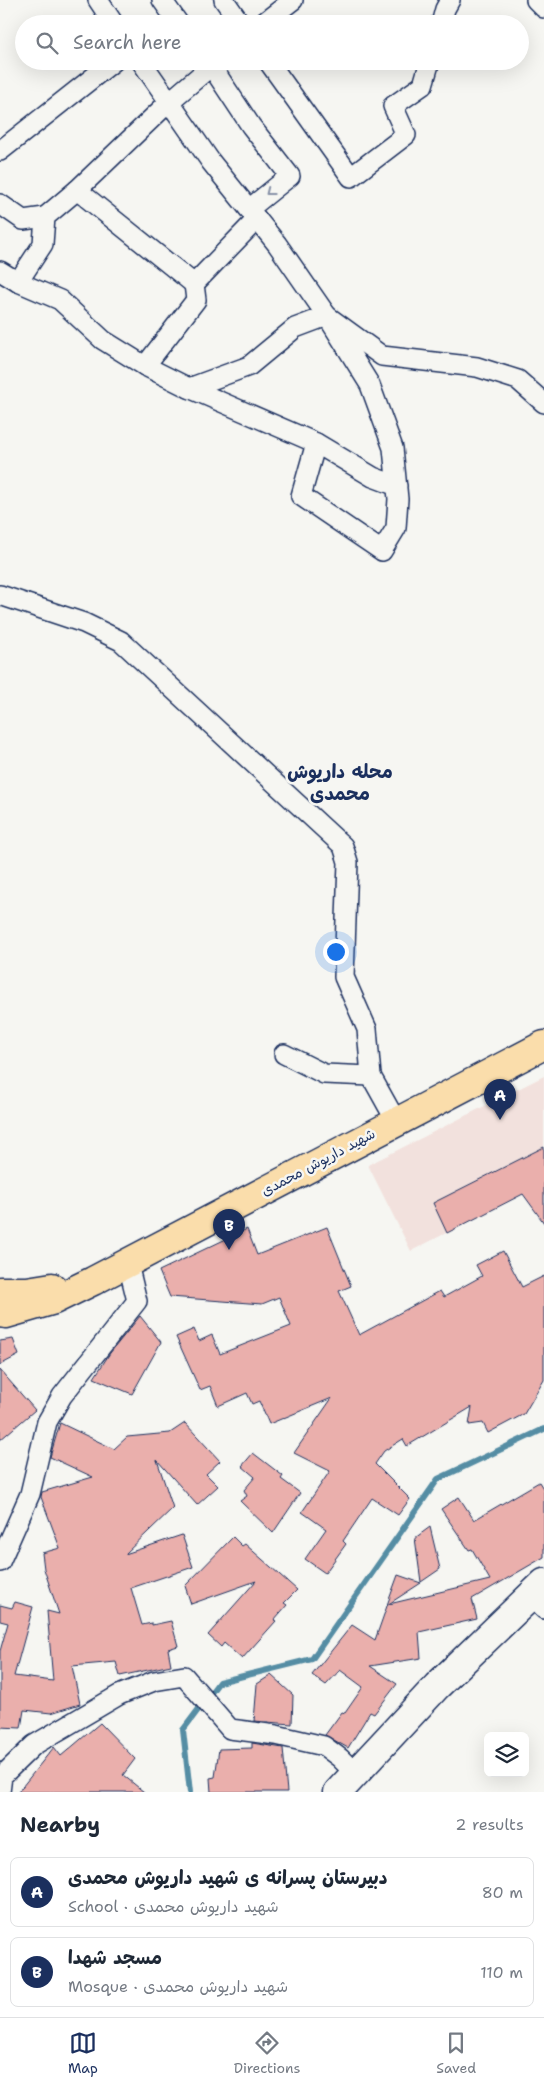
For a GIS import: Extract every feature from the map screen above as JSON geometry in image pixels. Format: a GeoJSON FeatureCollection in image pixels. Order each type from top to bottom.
{"type":"FeatureCollection","features":[{"type":"Feature","properties":{"kind":"main road","name":"شهید داریوش محمدی"},"geometry":{"type":"LineString","coordinates":[[0,1313],[6,1314],[54,1300],[94,1281],[544,1045]]}},
{"type":"Feature","properties":{"kind":"main road","name":"شهید داریوش محمدی"},"geometry":{"type":"LineString","coordinates":[[0,1292],[27,1291],[94,1281]]}},
{"type":"Feature","properties":{"kind":"main road"},"geometry":{"type":"LineString","coordinates":[[347,1782],[437,1686],[540,1596]]}},
{"type":"Feature","properties":{"kind":"street"},"geometry":{"type":"LineString","coordinates":[[98,0],[108,15]]}},
{"type":"Feature","properties":{"kind":"street"},"geometry":{"type":"LineString","coordinates":[[162,0],[173,15]]}},
{"type":"Feature","properties":{"kind":"street"},"geometry":{"type":"LineString","coordinates":[[224,0],[235,15]]}},
{"type":"Feature","properties":{"kind":"street"},"geometry":{"type":"LineString","coordinates":[[274,15],[293,0]]}},
{"type":"Feature","properties":{"kind":"street"},"geometry":{"type":"LineString","coordinates":[[443,15],[450,0]]}},
{"type":"Feature","properties":{"kind":"street"},"geometry":{"type":"LineString","coordinates":[[536,0],[544,8]]}},
{"type":"Feature","properties":{"kind":"street"},"geometry":{"type":"LineString","coordinates":[[0,151],[103,70]]}},
{"type":"Feature","properties":{"kind":"street"},"geometry":{"type":"LineString","coordinates":[[147,70],[211,162],[277,244],[327,316],[370,385],[393,448],[398,499],[396,528],[382,551],[302,496],[316,443]]}},
{"type":"Feature","properties":{"kind":"street"},"geometry":{"type":"LineString","coordinates":[[0,204],[23,220],[45,217],[77,190],[204,70]]}},
{"type":"Feature","properties":{"kind":"street"},"geometry":{"type":"LineString","coordinates":[[194,284],[253,214],[290,176],[251,126],[216,70]]}},
{"type":"Feature","properties":{"kind":"street"},"geometry":{"type":"LineString","coordinates":[[274,70],[351,177],[406,135],[392,106],[423,85],[427,70]]}},
{"type":"Feature","properties":{"kind":"street"},"geometry":{"type":"LineString","coordinates":[[77,190],[194,284],[196,300],[145,366]]}},
{"type":"Feature","properties":{"kind":"street"},"geometry":{"type":"LineString","coordinates":[[18,282],[43,244],[45,217]]}},
{"type":"Feature","properties":{"kind":"street"},"geometry":{"type":"LineString","coordinates":[[0,271],[18,282],[60,300],[103,340],[145,366],[189,388],[316,443],[373,477],[397,486]]}},
{"type":"Feature","properties":{"kind":"street"},"geometry":{"type":"LineString","coordinates":[[189,388],[249,366],[295,328],[327,316]]}},
{"type":"Feature","properties":{"kind":"street"},"geometry":{"type":"LineString","coordinates":[[327,316],[382,356],[477,367],[518,380],[544,402]]}},
{"type":"Feature","properties":{"kind":"street"},"geometry":{"type":"LineString","coordinates":[[0,595],[84,623],[121,641],[343,846],[348,862],[344,977],[367,1029],[371,1076],[396,1121]]}},
{"type":"Feature","properties":{"kind":"street"},"geometry":{"type":"LineString","coordinates":[[284,1054],[324,1074],[371,1076]]}},
{"type":"Feature","properties":{"kind":"street"},"geometry":{"type":"LineString","coordinates":[[0,1562],[30,1494],[47,1422],[62,1396],[137,1301],[128,1264]]}},
{"type":"Feature","properties":{"kind":"street"},"geometry":{"type":"LineString","coordinates":[[0,1792],[2,1776],[34,1745],[119,1695],[154,1681],[184,1676],[230,1729],[276,1735],[324,1746],[340,1758],[347,1782]]}},
{"type":"Feature","properties":{"kind":"shaded area"},"geometry":{"type":"Polygon","coordinates":[[[544,1076],[544,1183],[411,1251],[368,1165],[544,1076]]]}},
{"type":"Feature","properties":{"kind":"building"},"geometry":{"type":"Polygon","coordinates":[[[544,1147],[544,1223],[523,1194],[447,1233],[433,1203],[544,1147]]]}},
{"type":"Feature","properties":{"kind":"building"},"geometry":{"type":"Polygon","coordinates":[[[327,1227],[351,1286],[339,1291],[359,1335],[440,1291],[444,1297],[482,1276],[476,1265],[503,1251],[522,1287],[544,1276],[544,1380],[524,1414],[488,1433],[483,1423],[469,1425],[472,1407],[407,1446],[403,1439],[384,1451],[375,1464],[410,1499],[398,1515],[372,1498],[343,1541],[346,1544],[325,1573],[305,1559],[326,1529],[302,1512],[330,1471],[294,1453],[332,1398],[269,1424],[259,1401],[252,1404],[247,1393],[218,1406],[210,1386],[200,1390],[176,1337],[194,1329],[199,1341],[212,1335],[220,1354],[291,1326],[279,1297],[262,1304],[170,1297],[159,1271],[247,1229],[257,1255],[327,1227]]]}},
{"type":"Feature","properties":{"kind":"building"},"geometry":{"type":"Polygon","coordinates":[[[140,1316],[161,1342],[132,1394],[94,1378],[110,1353],[140,1316]]]}},
{"type":"Feature","properties":{"kind":"building"},"geometry":{"type":"Polygon","coordinates":[[[13,1339],[19,1355],[0,1365],[0,1341],[13,1339]]]}},
{"type":"Feature","properties":{"kind":"building"},"geometry":{"type":"Polygon","coordinates":[[[0,1370],[35,1410],[0,1440],[0,1370]]]}},
{"type":"Feature","properties":{"kind":"building"},"geometry":{"type":"Polygon","coordinates":[[[60,1423],[114,1449],[127,1437],[170,1433],[185,1423],[220,1461],[206,1474],[218,1486],[197,1505],[157,1460],[173,1508],[125,1554],[182,1535],[193,1567],[131,1588],[142,1625],[171,1621],[178,1646],[168,1649],[171,1665],[120,1676],[116,1662],[72,1666],[80,1704],[51,1713],[24,1710],[21,1728],[0,1727],[0,1651],[8,1623],[0,1621],[0,1605],[12,1608],[15,1602],[33,1607],[14,1676],[53,1681],[47,1611],[59,1614],[44,1569],[42,1553],[60,1548],[41,1497],[42,1492],[93,1477],[50,1457],[60,1423]]]}},
{"type":"Feature","properties":{"kind":"building"},"geometry":{"type":"Polygon","coordinates":[[[253,1453],[283,1476],[281,1479],[300,1493],[273,1533],[240,1501],[247,1496],[244,1490],[255,1477],[242,1466],[253,1453]]]}},
{"type":"Feature","properties":{"kind":"building"},"geometry":{"type":"Polygon","coordinates":[[[539,1482],[544,1490],[544,1557],[472,1599],[477,1619],[419,1632],[421,1658],[370,1666],[397,1684],[374,1714],[370,1712],[348,1748],[325,1735],[342,1712],[345,1713],[363,1687],[340,1670],[326,1685],[312,1675],[352,1625],[375,1640],[389,1604],[490,1580],[472,1549],[469,1550],[441,1509],[459,1497],[474,1520],[539,1482]]]}},
{"type":"Feature","properties":{"kind":"building"},"geometry":{"type":"Polygon","coordinates":[[[430,1527],[440,1569],[421,1582],[415,1538],[430,1527]]]}},
{"type":"Feature","properties":{"kind":"building"},"geometry":{"type":"Polygon","coordinates":[[[233,1537],[242,1546],[245,1544],[297,1590],[284,1603],[287,1605],[274,1620],[276,1621],[242,1659],[224,1643],[221,1647],[208,1635],[256,1581],[191,1604],[185,1586],[233,1537]]]}},
{"type":"Feature","properties":{"kind":"building"},"geometry":{"type":"Polygon","coordinates":[[[398,1575],[421,1583],[387,1605],[398,1575]]]}},
{"type":"Feature","properties":{"kind":"building"},"geometry":{"type":"Polygon","coordinates":[[[271,1675],[293,1695],[292,1724],[254,1721],[257,1684],[271,1675]]]}},
{"type":"Feature","properties":{"kind":"building"},"geometry":{"type":"Polygon","coordinates":[[[100,1723],[135,1759],[123,1775],[144,1792],[18,1792],[54,1747],[61,1756],[100,1723]]]}},
{"type":"Feature","properties":{"kind":"building"},"geometry":{"type":"Polygon","coordinates":[[[252,1743],[283,1748],[287,1792],[211,1792],[210,1778],[215,1777],[219,1749],[252,1748],[252,1743]]]}},
{"type":"Feature","properties":{"kind":"waterway"},"geometry":{"type":"LineString","coordinates":[[190,1792],[183,1730],[219,1682],[312,1659],[438,1479],[544,1429]]}},
{"type":"Feature","properties":{"kind":"place","name":"دبیرستان پسرانه ی شهید داریوش محمدی"},"geometry":{"type":"Point","coordinates":[500,1120]}},
{"type":"Feature","properties":{"kind":"place","name":"مسجد شهدا"},"geometry":{"type":"Point","coordinates":[229,1250]}},
{"type":"Feature","properties":{"kind":"district","name":"محله داریوش محمدی"},"geometry":{"type":"Point","coordinates":[340,782]}}]}
